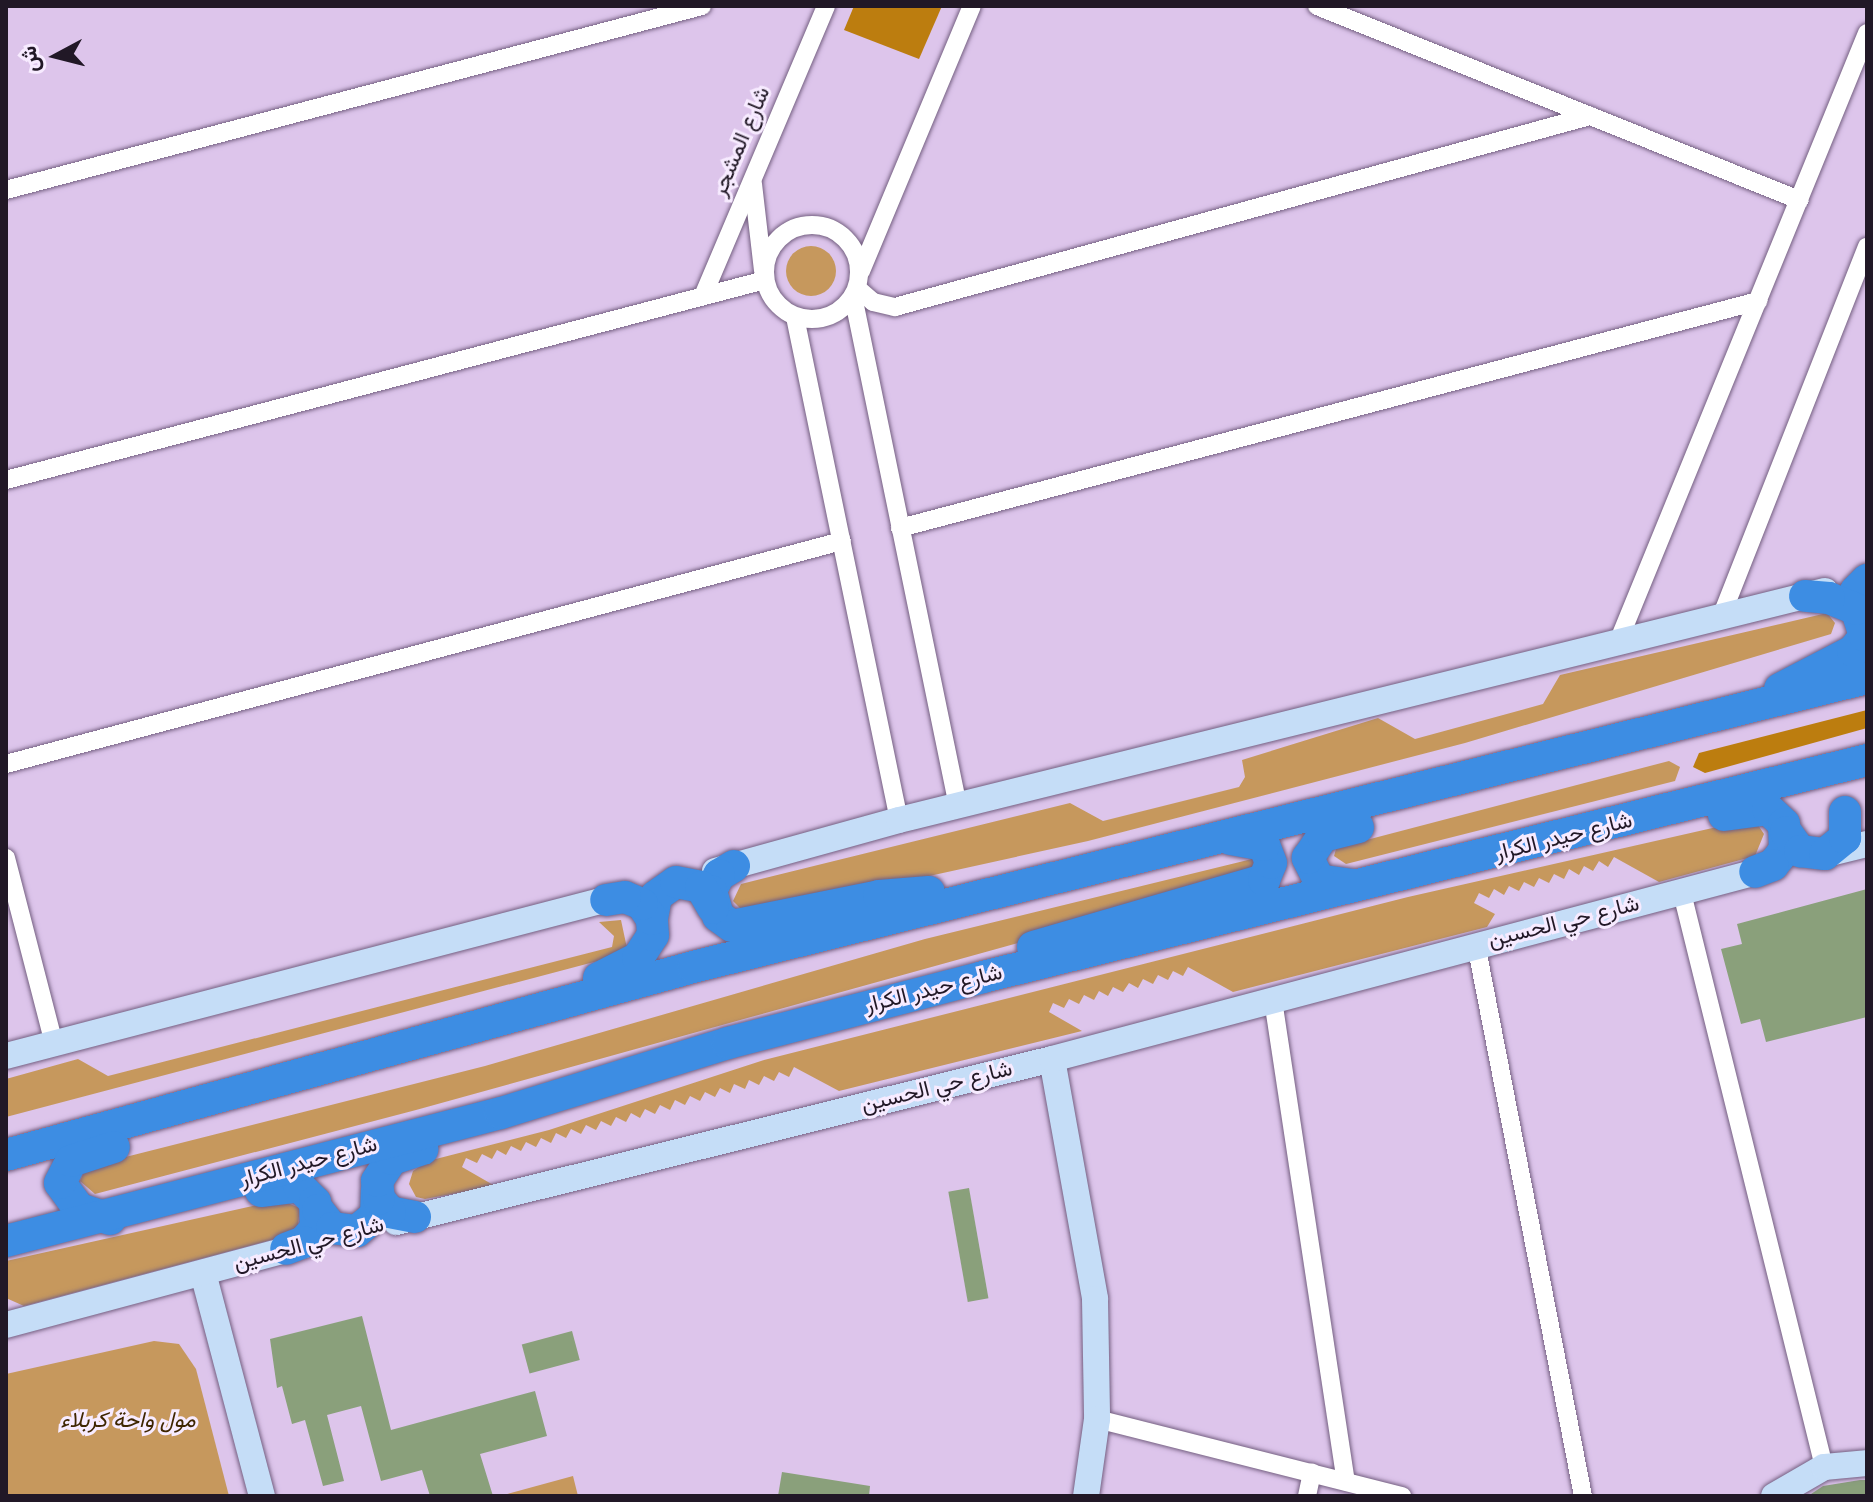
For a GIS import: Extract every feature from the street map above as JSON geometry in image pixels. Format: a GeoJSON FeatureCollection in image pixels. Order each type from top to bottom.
{"type":"FeatureCollection","features":[{"type":"Feature","properties":{"kind":"highway"},"geometry":{"type":"LineString","coordinates":[[1752,708],[1862,642],[1865,629],[1863,589],[1829,598],[1805,596]]}},
{"type":"Feature","properties":{"kind":"highway"},"geometry":{"type":"LineString","coordinates":[[6,1155],[539,1008],[972,897],[1229,839],[1867,678]]}},
{"type":"Feature","properties":{"kind":"highway"},"geometry":{"type":"LineString","coordinates":[[1370,884],[1319,880],[1309,868],[1315,842],[1505,789],[1607,745]]}},
{"type":"Feature","properties":{"kind":"highway","name":"شارع حيدر الكرار"},"geometry":{"type":"LineString","coordinates":[[6,1241],[501,1113],[728,1043],[983,977],[1536,845],[1867,760]]}},
{"type":"Feature","properties":{"kind":"highway"},"geometry":{"type":"LineString","coordinates":[[1536,845],[1588,845],[1759,808],[1774,813],[1800,851],[1825,854],[1845,838],[1848,795],[1867,779]]}},
{"type":"Feature","properties":{"kind":"highway"},"geometry":{"type":"LineString","coordinates":[[1845,812],[1852,829],[1867,841]]}},
{"type":"Feature","properties":{"kind":"highway"},"geometry":{"type":"LineString","coordinates":[[1755,872],[1779,860],[1786,832]]}},
{"type":"Feature","properties":{"kind":"highway"},"geometry":{"type":"LineString","coordinates":[[983,977],[1043,943],[1264,880],[1271,863],[1264,845],[1246,838],[1229,839]]}},
{"type":"Feature","properties":{"kind":"highway"},"geometry":{"type":"LineString","coordinates":[[713,908],[714,882],[734,866]]}},
{"type":"Feature","properties":{"kind":"highway"},"geometry":{"type":"LineString","coordinates":[[539,1008],[638,958],[651,942],[656,896],[676,882],[701,887],[724,922],[744,928],[891,895],[972,897]]}},
{"type":"Feature","properties":{"kind":"highway"},"geometry":{"type":"LineString","coordinates":[[606,900],[633,898],[652,919]]}},
{"type":"Feature","properties":{"kind":"highway"},"geometry":{"type":"LineString","coordinates":[[338,1063],[228,1112],[71,1161],[61,1175],[64,1194],[79,1209],[101,1217],[151,1220],[290,1186],[306,1190],[332,1228],[357,1231],[376,1215],[380,1172],[392,1159],[463,1137],[501,1113]]}},
{"type":"Feature","properties":{"kind":"highway"},"geometry":{"type":"LineString","coordinates":[[377,1190],[390,1212],[415,1217]]}},
{"type":"Feature","properties":{"kind":"highway"},"geometry":{"type":"LineString","coordinates":[[286,1249],[310,1237],[318,1210]]}},
{"type":"Feature","properties":{"kind":"main road"},"geometry":{"type":"LineString","coordinates":[[6,1056],[676,882],[899,820],[1805,596]]}},
{"type":"Feature","properties":{"kind":"main road","name":"شارع حي الحسين"},"geometry":{"type":"LineString","coordinates":[[6,1325],[286,1249],[1052,1059],[1476,944],[1682,893],[1867,841]]}},
{"type":"Feature","properties":{"kind":"main road"},"geometry":{"type":"LineString","coordinates":[[1052,1059],[1095,1299],[1097,1419],[1086,1496]]}},
{"type":"Feature","properties":{"kind":"main road"},"geometry":{"type":"LineString","coordinates":[[203,1273],[262,1496]]}},
{"type":"Feature","properties":{"kind":"main road"},"geometry":{"type":"LineString","coordinates":[[1774,1496],[1824,1467],[1867,1463]]}},
{"type":"Feature","properties":{"kind":"street"},"geometry":{"type":"LineString","coordinates":[[6,190],[702,6]]}},
{"type":"Feature","properties":{"kind":"street","name":"شارع المشجر"},"geometry":{"type":"LineString","coordinates":[[703,296],[826,6]]}},
{"type":"Feature","properties":{"kind":"street"},"geometry":{"type":"LineString","coordinates":[[753,177],[765,277],[775,302],[795,317],[834,315],[856,289],[870,242],[972,6]]}},
{"type":"Feature","properties":{"kind":"street"},"geometry":{"type":"LineString","coordinates":[[1317,6],[1799,200]]}},
{"type":"Feature","properties":{"kind":"street"},"geometry":{"type":"LineString","coordinates":[[1618,642],[1867,33]]}},
{"type":"Feature","properties":{"kind":"street"},"geometry":{"type":"LineString","coordinates":[[856,289],[882,307],[895,307],[1590,116]]}},
{"type":"Feature","properties":{"kind":"street"},"geometry":{"type":"LineString","coordinates":[[765,277],[772,247],[781,235],[808,225],[836,231],[856,253],[856,289],[900,528],[958,806]]}},
{"type":"Feature","properties":{"kind":"street"},"geometry":{"type":"LineString","coordinates":[[1721,617],[1867,247]]}},
{"type":"Feature","properties":{"kind":"street"},"geometry":{"type":"LineString","coordinates":[[6,480],[765,277]]}},
{"type":"Feature","properties":{"kind":"street"},"geometry":{"type":"LineString","coordinates":[[900,528],[1758,301]]}},
{"type":"Feature","properties":{"kind":"street"},"geometry":{"type":"LineString","coordinates":[[795,317],[899,820]]}},
{"type":"Feature","properties":{"kind":"street"},"geometry":{"type":"LineString","coordinates":[[6,764],[842,541]]}},
{"type":"Feature","properties":{"kind":"street"},"geometry":{"type":"LineString","coordinates":[[6,858],[54,1043]]}},
{"type":"Feature","properties":{"kind":"street"},"geometry":{"type":"LineString","coordinates":[[1682,893],[1824,1467]]}},
{"type":"Feature","properties":{"kind":"street"},"geometry":{"type":"LineString","coordinates":[[1476,944],[1583,1496]]}},
{"type":"Feature","properties":{"kind":"street"},"geometry":{"type":"LineString","coordinates":[[1273,1000],[1346,1482]]}},
{"type":"Feature","properties":{"kind":"street"},"geometry":{"type":"LineString","coordinates":[[1097,1419],[1402,1496]]}},
{"type":"Feature","properties":{"kind":"street"},"geometry":{"type":"LineString","coordinates":[[1307,1496],[1312,1473]]}},
{"type":"Feature","properties":{"kind":"green space"},"geometry":{"type":"Polygon","coordinates":[[[811,246],[829,253],[836,271],[829,289],[811,296],[793,289],[786,271],[793,253],[811,246]]]}},
{"type":"Feature","properties":{"kind":"green space"},"geometry":{"type":"Polygon","coordinates":[[[1827,613],[1835,623],[1831,634],[1465,743],[1088,841],[761,913],[743,911],[733,901],[741,884],[1070,803],[1103,821],[1239,787],[1245,777],[1242,760],[1378,718],[1415,739],[1543,704],[1560,675],[1827,613]]]}},
{"type":"Feature","properties":{"kind":"green space"},"geometry":{"type":"Polygon","coordinates":[[[1669,761],[1680,767],[1675,781],[1346,864],[1334,856],[1336,849],[1355,843],[1669,761]]]}},
{"type":"Feature","properties":{"kind":"green space"},"geometry":{"type":"Polygon","coordinates":[[[1739,822],[1758,825],[1764,834],[1755,856],[1659,882],[1614,857],[1608,867],[1599,861],[1593,871],[1584,866],[1579,875],[1569,869],[1564,879],[1554,874],[1549,883],[1539,878],[1534,887],[1524,882],[1519,891],[1509,886],[1504,895],[1494,889],[1489,898],[1479,893],[1474,903],[1495,914],[1487,927],[1233,992],[1188,967],[1183,976],[1173,971],[1168,980],[1158,975],[1153,984],[1143,979],[1138,988],[1129,983],[1123,992],[1113,987],[1108,996],[1099,991],[1094,1000],[1084,995],[1079,1004],[1069,999],[1064,1008],[1053,1003],[1049,1012],[1082,1031],[839,1091],[794,1067],[789,1077],[779,1072],[774,1081],[764,1076],[759,1085],[749,1080],[745,1089],[734,1084],[730,1093],[720,1088],[715,1097],[705,1092],[700,1101],[690,1096],[685,1105],[675,1100],[670,1110],[660,1105],[655,1114],[645,1109],[640,1118],[631,1113],[626,1122],[616,1117],[611,1126],[601,1121],[596,1130],[586,1125],[581,1134],[571,1129],[566,1138],[556,1133],[551,1143],[541,1138],[536,1147],[526,1142],[521,1151],[511,1146],[506,1155],[497,1150],[492,1159],[482,1154],[477,1163],[466,1158],[462,1167],[495,1186],[425,1199],[416,1197],[409,1184],[413,1171],[428,1161],[549,1130],[764,1060],[1408,897],[1739,822]]]}},
{"type":"Feature","properties":{"kind":"green space"},"geometry":{"type":"Polygon","coordinates":[[[1252,859],[1257,866],[1086,924],[416,1110],[95,1194],[80,1181],[86,1167],[485,1066],[925,939],[1252,859]]]}},
{"type":"Feature","properties":{"kind":"green space"},"geometry":{"type":"Polygon","coordinates":[[[621,920],[628,953],[6,1117],[6,1079],[78,1059],[108,1076],[612,947],[614,936],[599,922],[621,920]]]}},
{"type":"Feature","properties":{"kind":"green space"},"geometry":{"type":"Polygon","coordinates":[[[280,1200],[300,1208],[297,1233],[24,1306],[6,1298],[6,1261],[280,1200]]]}},
{"type":"Feature","properties":{"kind":"green space","name":"مول واحة كربلاء"},"geometry":{"type":"Polygon","coordinates":[[[154,1341],[179,1344],[196,1369],[229,1496],[6,1496],[6,1374],[154,1341]]]}},
{"type":"Feature","properties":{"kind":"green space"},"geometry":{"type":"Polygon","coordinates":[[[573,1476],[578,1496],[500,1496],[573,1476]]]}},
{"type":"Feature","properties":{"kind":"shaded area"},"geometry":{"type":"Polygon","coordinates":[[[854,6],[942,6],[919,59],[844,30],[854,6]]]}},
{"type":"Feature","properties":{"kind":"shaded area"},"geometry":{"type":"Polygon","coordinates":[[[1867,710],[1867,728],[1705,773],[1693,767],[1699,753],[1867,710]]]}},
{"type":"Feature","properties":{"kind":"building"},"geometry":{"type":"Polygon","coordinates":[[[1867,889],[1867,1017],[1766,1042],[1760,1019],[1741,1024],[1721,949],[1742,944],[1737,924],[1867,889]]]}},
{"type":"Feature","properties":{"kind":"building"},"geometry":{"type":"Polygon","coordinates":[[[969,1188],[988,1298],[968,1302],[948,1192],[969,1188]]]}},
{"type":"Feature","properties":{"kind":"building"},"geometry":{"type":"Polygon","coordinates":[[[362,1316],[391,1430],[535,1391],[547,1436],[480,1454],[493,1496],[430,1496],[422,1470],[381,1481],[361,1406],[327,1415],[344,1481],[323,1486],[305,1420],[292,1424],[282,1386],[277,1388],[270,1339],[362,1316]]]}},
{"type":"Feature","properties":{"kind":"building"},"geometry":{"type":"Polygon","coordinates":[[[572,1331],[580,1360],[530,1373],[522,1344],[572,1331]]]}},
{"type":"Feature","properties":{"kind":"building"},"geometry":{"type":"Polygon","coordinates":[[[782,1472],[870,1486],[869,1496],[778,1496],[782,1472]]]}},
{"type":"Feature","properties":{"kind":"building"},"geometry":{"type":"Polygon","coordinates":[[[1867,1480],[1867,1496],[1808,1496],[1823,1486],[1867,1480]]]}}]}
